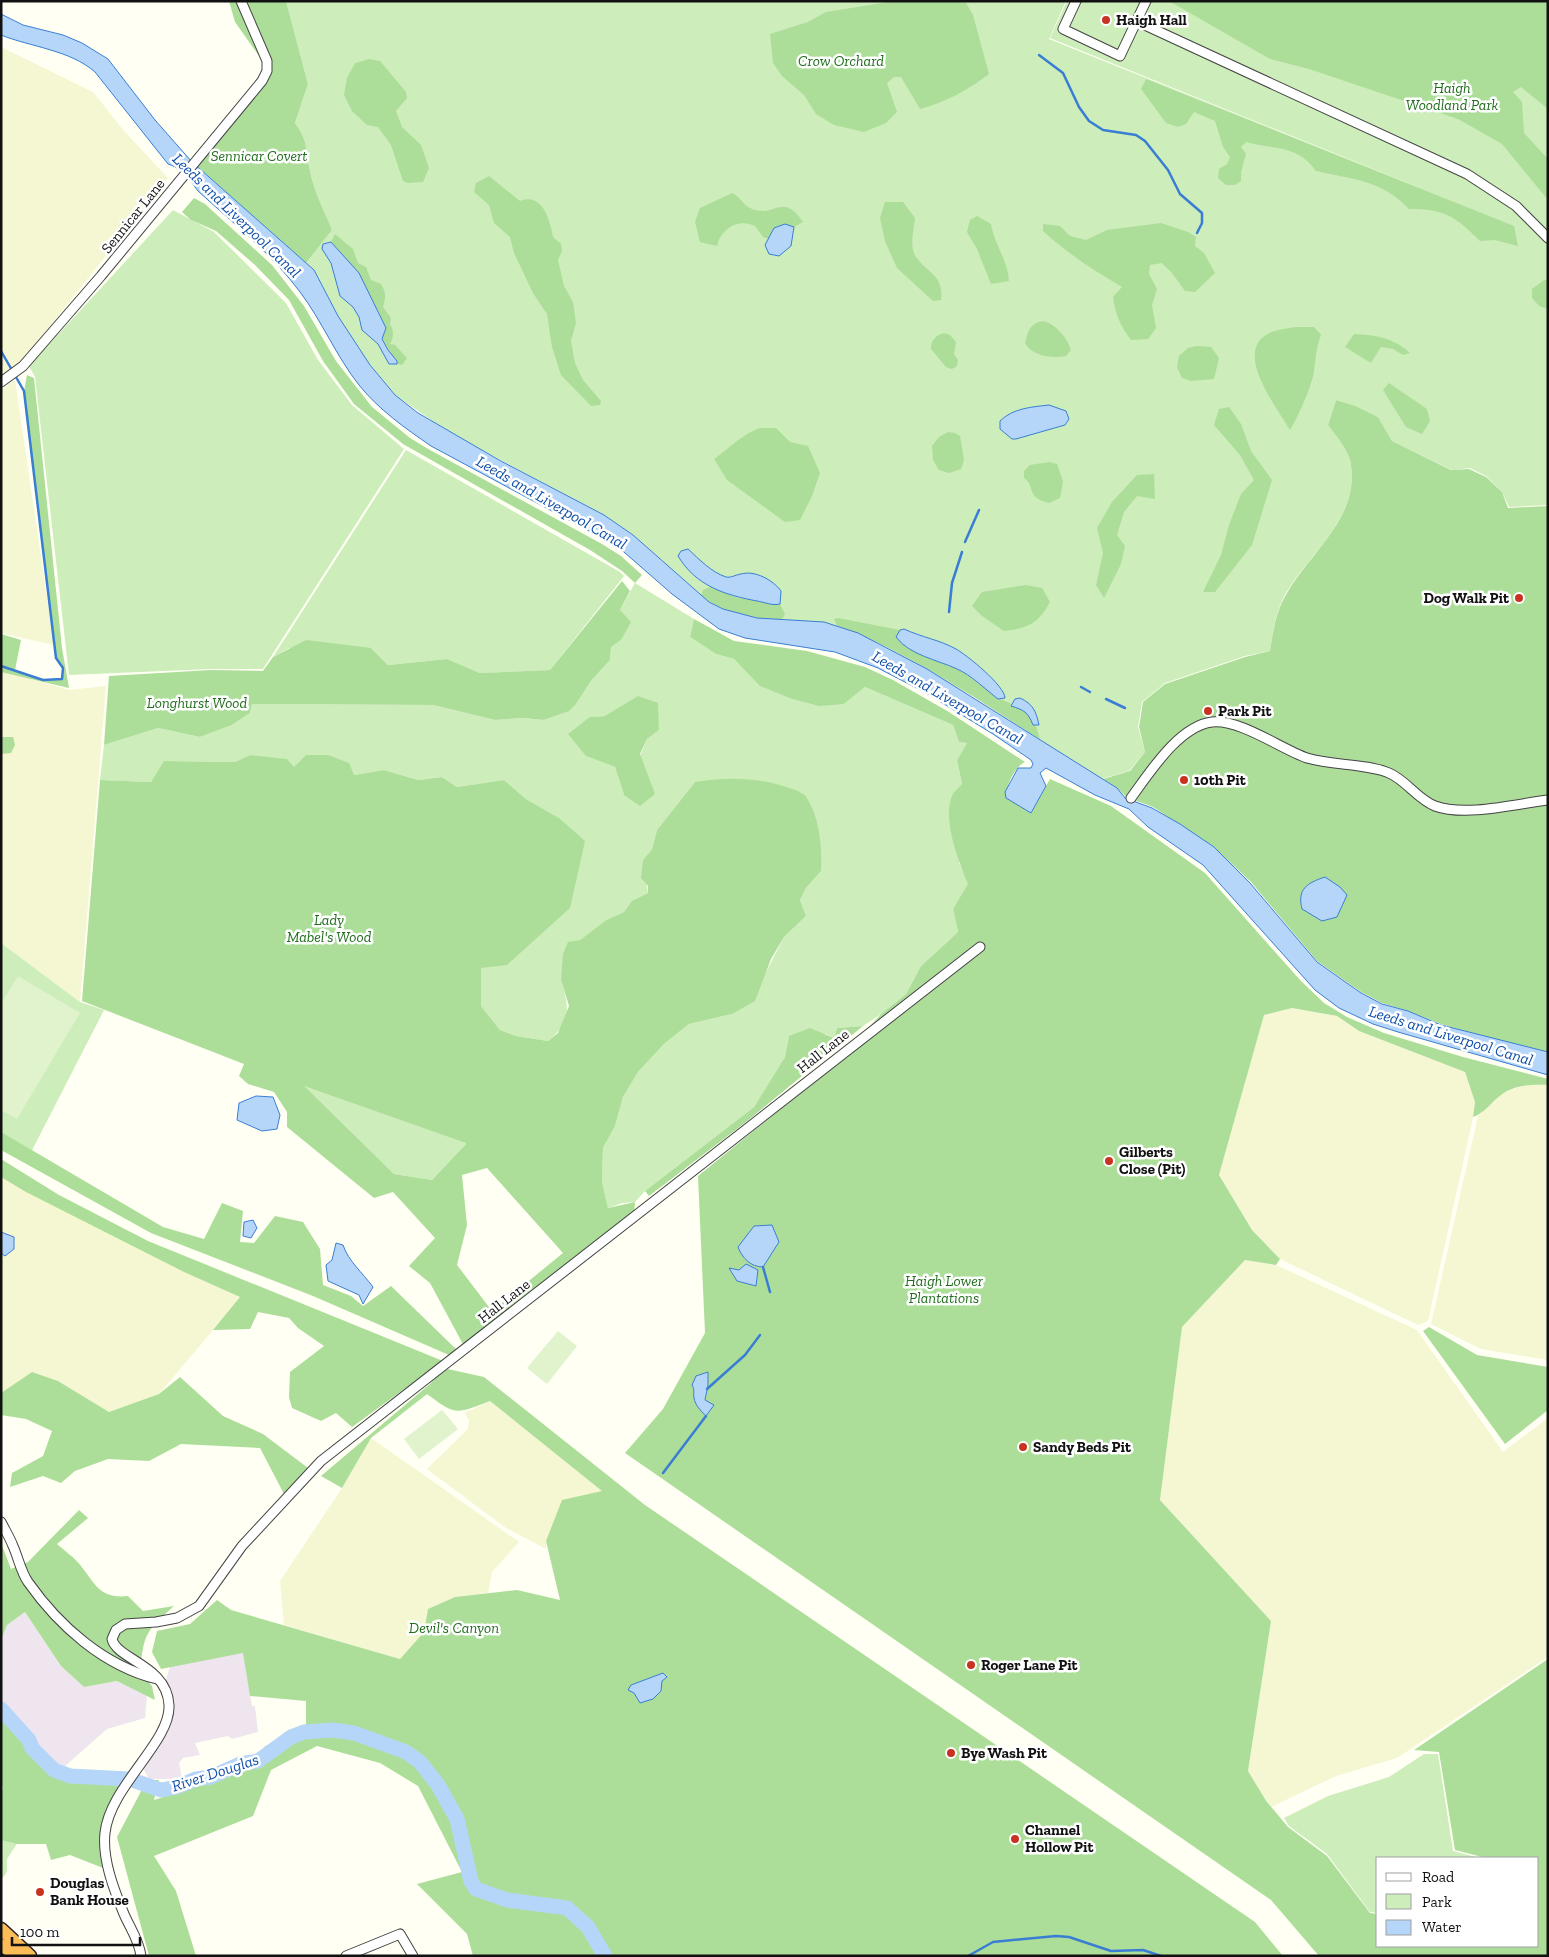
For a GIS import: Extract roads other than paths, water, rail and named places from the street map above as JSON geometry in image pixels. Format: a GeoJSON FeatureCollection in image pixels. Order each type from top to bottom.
{"type":"FeatureCollection","features":[{"type":"Feature","properties":{"kind":"highway"},"geometry":{"type":"LineString","coordinates":[[1,1929],[30,1956]]}},
{"type":"Feature","properties":{"kind":"highway"},"geometry":{"type":"LineString","coordinates":[[1,1945],[16,1956]]}},
{"type":"Feature","properties":{"kind":"street","name":"Sennicar Lane"},"geometry":{"type":"LineString","coordinates":[[1,382],[23,366],[196,163],[262,81],[267,71],[267,61],[241,1]]}},
{"type":"Feature","properties":{"kind":"street"},"geometry":{"type":"LineString","coordinates":[[1076,1],[1063,29],[1120,56],[1146,1]]}},
{"type":"Feature","properties":{"kind":"street"},"geometry":{"type":"LineString","coordinates":[[1136,21],[1467,174],[1516,206],[1548,238]]}},
{"type":"Feature","properties":{"kind":"street"},"geometry":{"type":"LineString","coordinates":[[1131,798],[1162,757],[1180,738],[1199,726],[1213,722],[1229,724],[1308,758],[1391,774],[1423,800],[1436,806],[1482,809],[1548,800]]}},
{"type":"Feature","properties":{"kind":"street","name":"Hall Lane"},"geometry":{"type":"LineString","coordinates":[[157,1679],[152,1671],[117,1648],[112,1639],[116,1630],[126,1624],[178,1618],[199,1606],[242,1546],[322,1461],[980,947]]}},
{"type":"Feature","properties":{"kind":"street"},"geometry":{"type":"LineString","coordinates":[[1,1522],[13,1545],[27,1581],[77,1636],[94,1651],[142,1675],[157,1679],[169,1704],[168,1716],[159,1736],[116,1798],[105,1832],[104,1850],[112,1878],[124,1914],[140,1946],[141,1956]]}},
{"type":"Feature","properties":{"kind":"street"},"geometry":{"type":"LineString","coordinates":[[346,1956],[400,1934],[413,1956]]}},
{"type":"Feature","properties":{"kind":"water","name":"Leeds and Liverpool Canal"},"geometry":{"type":"Polygon","coordinates":[[[1,14],[23,25],[63,35],[82,43],[108,59],[155,120],[192,162],[314,270],[338,316],[370,365],[395,395],[418,413],[499,460],[604,515],[633,535],[709,602],[723,609],[757,618],[824,622],[858,633],[927,669],[1117,788],[1125,798],[1152,808],[1214,847],[1250,883],[1317,962],[1361,993],[1382,1004],[1408,1011],[1441,1025],[1548,1052],[1548,1075],[1373,1024],[1339,1008],[1315,990],[1203,865],[1148,827],[1129,809],[1095,795],[1046,768],[1040,773],[1046,786],[1031,813],[1006,798],[1005,792],[1018,768],[1031,768],[1033,764],[1031,760],[926,693],[878,668],[835,652],[745,638],[719,629],[672,594],[617,546],[431,446],[375,403],[351,374],[308,303],[289,278],[252,239],[198,191],[186,175],[168,164],[95,72],[62,54],[1,35],[1,14]]]}},
{"type":"Feature","properties":{"kind":"water"},"geometry":{"type":"Polygon","coordinates":[[[785,224],[794,227],[791,246],[779,256],[769,254],[765,245],[774,228],[785,224]]]}},
{"type":"Feature","properties":{"kind":"water"},"geometry":{"type":"Polygon","coordinates":[[[331,242],[359,273],[386,328],[382,339],[397,361],[397,364],[389,364],[378,344],[362,330],[359,317],[353,307],[340,296],[331,263],[322,249],[323,244],[331,242]]]}},
{"type":"Feature","properties":{"kind":"water"},"geometry":{"type":"Polygon","coordinates":[[[1049,405],[1066,411],[1069,419],[1065,425],[1016,439],[1012,439],[1000,429],[1000,421],[1011,413],[1049,405]]]}},
{"type":"Feature","properties":{"kind":"water"},"geometry":{"type":"Polygon","coordinates":[[[688,549],[710,569],[726,577],[752,573],[769,580],[781,591],[780,604],[771,604],[734,596],[712,588],[693,575],[678,556],[681,551],[688,549]]]}},
{"type":"Feature","properties":{"kind":"water"},"geometry":{"type":"Polygon","coordinates":[[[904,629],[944,643],[961,652],[999,686],[1005,698],[998,699],[973,678],[908,648],[896,637],[900,630],[904,629]]]}},
{"type":"Feature","properties":{"kind":"water"},"geometry":{"type":"Polygon","coordinates":[[[1020,698],[1033,708],[1039,725],[1033,725],[1025,712],[1011,706],[1015,699],[1020,698]]]}},
{"type":"Feature","properties":{"kind":"water"},"geometry":{"type":"Polygon","coordinates":[[[1325,877],[1340,887],[1347,895],[1337,917],[1322,921],[1302,909],[1301,896],[1308,884],[1325,877]]]}},
{"type":"Feature","properties":{"kind":"water"},"geometry":{"type":"Polygon","coordinates":[[[256,1096],[273,1097],[280,1115],[277,1129],[262,1131],[237,1120],[239,1103],[256,1096]]]}},
{"type":"Feature","properties":{"kind":"water"},"geometry":{"type":"Polygon","coordinates":[[[253,1220],[257,1228],[251,1238],[243,1236],[244,1222],[253,1220]]]}},
{"type":"Feature","properties":{"kind":"water"},"geometry":{"type":"Polygon","coordinates":[[[772,1225],[779,1242],[763,1267],[751,1264],[742,1255],[738,1247],[754,1226],[772,1225]]]}},
{"type":"Feature","properties":{"kind":"water"},"geometry":{"type":"Polygon","coordinates":[[[1,1232],[14,1237],[14,1249],[5,1256],[1,1253],[1,1232]]]}},
{"type":"Feature","properties":{"kind":"water"},"geometry":{"type":"Polygon","coordinates":[[[336,1243],[343,1245],[352,1262],[373,1287],[363,1304],[359,1295],[328,1281],[326,1265],[332,1260],[336,1243]]]}},
{"type":"Feature","properties":{"kind":"water"},"geometry":{"type":"Polygon","coordinates":[[[746,1264],[758,1270],[756,1286],[737,1281],[729,1268],[739,1270],[746,1264]]]}},
{"type":"Feature","properties":{"kind":"water"},"geometry":{"type":"Polygon","coordinates":[[[708,1372],[705,1400],[714,1405],[706,1416],[696,1403],[692,1385],[696,1376],[708,1372]]]}},
{"type":"Feature","properties":{"kind":"water"},"geometry":{"type":"Polygon","coordinates":[[[663,1673],[667,1677],[662,1681],[661,1691],[653,1699],[640,1703],[634,1693],[628,1690],[631,1685],[663,1673]]]}},
{"type":"Feature","properties":{"kind":"waterway"},"geometry":{"type":"LineString","coordinates":[[1039,55],[1063,73],[1079,107],[1089,121],[1103,130],[1136,135],[1145,141],[1168,170],[1180,194],[1202,213],[1202,223],[1197,233]]}},
{"type":"Feature","properties":{"kind":"waterway"},"geometry":{"type":"LineString","coordinates":[[1,351],[24,391],[56,658],[63,668],[62,679],[43,680],[1,666]]}},
{"type":"Feature","properties":{"kind":"waterway"},"geometry":{"type":"LineString","coordinates":[[965,542],[979,510]]}},
{"type":"Feature","properties":{"kind":"waterway"},"geometry":{"type":"LineString","coordinates":[[949,612],[952,583],[962,552]]}},
{"type":"Feature","properties":{"kind":"waterway"},"geometry":{"type":"LineString","coordinates":[[1081,687],[1090,692]]}},
{"type":"Feature","properties":{"kind":"waterway"},"geometry":{"type":"LineString","coordinates":[[1106,699],[1125,708]]}},
{"type":"Feature","properties":{"kind":"waterway"},"geometry":{"type":"LineString","coordinates":[[763,1267],[770,1292]]}},
{"type":"Feature","properties":{"kind":"waterway"},"geometry":{"type":"LineString","coordinates":[[707,1389],[745,1355],[760,1335]]}},
{"type":"Feature","properties":{"kind":"waterway"},"geometry":{"type":"LineString","coordinates":[[663,1473],[706,1416]]}},
{"type":"Feature","properties":{"kind":"waterway","name":"River Douglas"},"geometry":{"type":"LineString","coordinates":[[1,1709],[29,1740],[32,1748],[54,1770],[70,1776],[129,1779],[161,1790],[177,1787],[196,1779],[211,1777],[240,1764],[258,1761],[291,1737],[304,1732],[333,1730],[354,1733],[406,1752],[420,1762],[438,1785],[457,1819],[471,1881],[476,1889],[507,1900],[567,1908],[588,1927],[605,1956]]}},
{"type":"Feature","properties":{"kind":"waterway"},"geometry":{"type":"LineString","coordinates":[[968,1956],[993,1942],[1056,1936],[1069,1937],[1111,1951],[1143,1950],[1161,1956]]}},
{"type":"Feature","properties":{"kind":"place","name":"Haigh Hall"},"geometry":{"type":"Point","coordinates":[1106,20]}},
{"type":"Feature","properties":{"kind":"place","name":"Dog Walk Pit"},"geometry":{"type":"Point","coordinates":[1519,598]}},
{"type":"Feature","properties":{"kind":"place","name":"Park Pit"},"geometry":{"type":"Point","coordinates":[1208,711]}},
{"type":"Feature","properties":{"kind":"place","name":"10th Pit"},"geometry":{"type":"Point","coordinates":[1184,780]}},
{"type":"Feature","properties":{"kind":"place","name":"Gilberts Close (Pit)"},"geometry":{"type":"Point","coordinates":[1109,1161]}},
{"type":"Feature","properties":{"kind":"place","name":"Sandy Beds Pit"},"geometry":{"type":"Point","coordinates":[1023,1447]}},
{"type":"Feature","properties":{"kind":"place","name":"Roger Lane Pit"},"geometry":{"type":"Point","coordinates":[971,1665]}},
{"type":"Feature","properties":{"kind":"place","name":"Bye Wash Pit"},"geometry":{"type":"Point","coordinates":[951,1753]}},
{"type":"Feature","properties":{"kind":"place","name":"Channel Hollow Pit"},"geometry":{"type":"Point","coordinates":[1015,1839]}},
{"type":"Feature","properties":{"kind":"place","name":"Douglas Bank House"},"geometry":{"type":"Point","coordinates":[40,1892]}},
{"type":"Feature","properties":{"kind":"park label","name":"Crow Orchard"},"geometry":{"type":"Point","coordinates":[841,61]}},
{"type":"Feature","properties":{"kind":"park label","name":"Haigh Woodland Park"},"geometry":{"type":"Point","coordinates":[1452,96]}},
{"type":"Feature","properties":{"kind":"park label","name":"Sennicar Covert"},"geometry":{"type":"Point","coordinates":[259,156]}},
{"type":"Feature","properties":{"kind":"park label","name":"Longhurst Wood"},"geometry":{"type":"Point","coordinates":[197,703]}},
{"type":"Feature","properties":{"kind":"park label","name":"Lady Mabel's Wood"},"geometry":{"type":"Point","coordinates":[329,928]}},
{"type":"Feature","properties":{"kind":"park label","name":"Haigh Lower Plantations"},"geometry":{"type":"Point","coordinates":[944,1290]}},
{"type":"Feature","properties":{"kind":"park label","name":"Devil's Canyon"},"geometry":{"type":"Point","coordinates":[454,1628]}}]}
